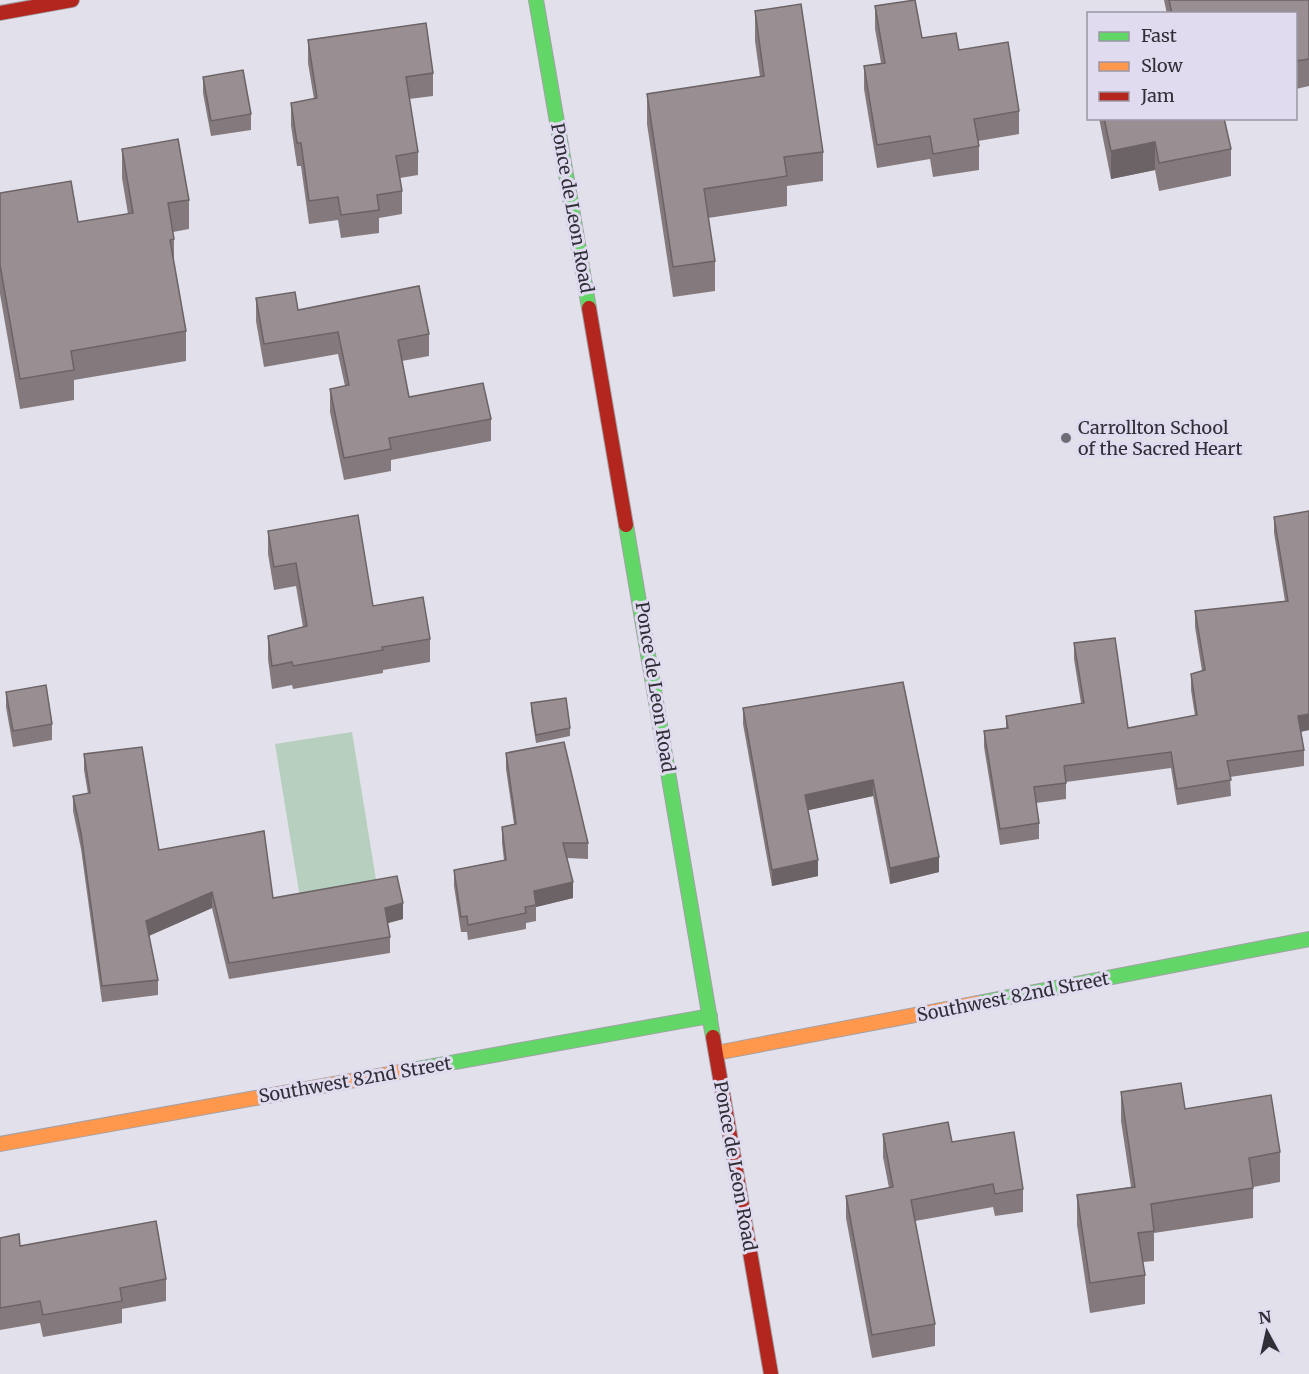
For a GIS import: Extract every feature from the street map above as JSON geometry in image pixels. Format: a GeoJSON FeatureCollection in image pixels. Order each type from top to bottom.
{"type":"FeatureCollection","features":[{"type":"Feature","properties":{"kind":"street"},"geometry":{"type":"LineString","coordinates":[[0,13],[72,0]]}},
{"type":"Feature","properties":{"kind":"street","name":"Ponce de Leon Road"},"geometry":{"type":"LineString","coordinates":[[536,0],[634,561],[771,1374]]}},
{"type":"Feature","properties":{"kind":"street","name":"Southwest 82nd Street"},"geometry":{"type":"LineString","coordinates":[[716,1053],[1309,939]]}},
{"type":"Feature","properties":{"kind":"street","name":"Southwest 82nd Street"},"geometry":{"type":"LineString","coordinates":[[0,1144],[710,1016]]}},
{"type":"Feature","properties":{"kind":"green space"},"geometry":{"type":"Polygon","coordinates":[[[352,732],[379,898],[302,910],[275,744],[352,732]]]}},
{"type":"Feature","properties":{"kind":"building"},"geometry":{"type":"Polygon","coordinates":[[[915,0],[922,38],[956,33],[959,50],[1008,42],[1019,111],[974,119],[979,146],[933,154],[930,136],[877,145],[864,66],[885,63],[875,6],[915,0]]]}},
{"type":"Feature","properties":{"kind":"building"},"geometry":{"type":"Polygon","coordinates":[[[1169,0],[1309,0],[1309,59],[1297,61],[1297,12],[1172,12],[1169,0]]]}},
{"type":"Feature","properties":{"kind":"building"},"geometry":{"type":"Polygon","coordinates":[[[801,4],[823,152],[784,157],[787,176],[704,189],[715,261],[673,267],[647,94],[764,76],[755,11],[801,4]]]}},
{"type":"Feature","properties":{"kind":"building"},"geometry":{"type":"Polygon","coordinates":[[[426,23],[433,73],[406,77],[418,152],[396,156],[402,191],[377,195],[379,210],[341,215],[338,197],[309,201],[301,143],[297,143],[291,103],[317,98],[308,40],[426,23]]]}},
{"type":"Feature","properties":{"kind":"building"},"geometry":{"type":"Polygon","coordinates":[[[243,70],[251,114],[211,121],[203,77],[243,70]]]}},
{"type":"Feature","properties":{"kind":"building"},"geometry":{"type":"Polygon","coordinates":[[[1104,120],[1224,120],[1231,149],[1159,163],[1155,142],[1111,151],[1104,120]]]}},
{"type":"Feature","properties":{"kind":"building"},"geometry":{"type":"Polygon","coordinates":[[[178,139],[189,200],[168,203],[174,239],[170,240],[186,331],[71,351],[74,370],[20,379],[0,265],[0,193],[71,181],[78,222],[133,213],[122,149],[178,139]]]}},
{"type":"Feature","properties":{"kind":"building"},"geometry":{"type":"Polygon","coordinates":[[[419,286],[429,334],[398,340],[409,397],[483,383],[491,419],[389,438],[391,449],[344,458],[330,389],[349,385],[338,332],[264,344],[256,298],[295,292],[298,310],[419,286]]]}},
{"type":"Feature","properties":{"kind":"building"},"geometry":{"type":"Polygon","coordinates":[[[1309,511],[1309,714],[1298,716],[1304,750],[1227,761],[1231,780],[1177,789],[1171,752],[1064,766],[1066,783],[1034,787],[1039,823],[1000,829],[984,731],[1008,728],[1006,716],[1084,703],[1074,643],[1115,638],[1128,728],[1197,715],[1191,674],[1205,670],[1195,611],[1288,601],[1274,517],[1309,511]]]}},
{"type":"Feature","properties":{"kind":"building"},"geometry":{"type":"Polygon","coordinates":[[[358,515],[373,606],[423,597],[430,639],[293,666],[292,662],[272,666],[268,636],[307,626],[296,563],[274,567],[268,531],[358,515]]]}},
{"type":"Feature","properties":{"kind":"building"},"geometry":{"type":"Polygon","coordinates":[[[903,682],[939,857],[890,868],[873,780],[805,795],[818,860],[772,870],[743,708],[903,682]]]}},
{"type":"Feature","properties":{"kind":"building"},"geometry":{"type":"Polygon","coordinates":[[[46,685],[52,724],[13,731],[6,692],[46,685]]]}},
{"type":"Feature","properties":{"kind":"building"},"geometry":{"type":"Polygon","coordinates":[[[566,698],[570,728],[536,735],[531,703],[566,698]]]}},
{"type":"Feature","properties":{"kind":"building"},"geometry":{"type":"Polygon","coordinates":[[[564,742],[588,843],[563,843],[573,882],[534,891],[536,905],[525,907],[526,913],[468,925],[467,916],[461,917],[454,870],[506,860],[502,827],[516,824],[506,753],[564,742]]]}},
{"type":"Feature","properties":{"kind":"building"},"geometry":{"type":"Polygon","coordinates":[[[142,747],[159,850],[264,831],[273,898],[397,876],[403,903],[385,908],[390,937],[229,963],[212,892],[146,921],[158,980],[102,986],[81,833],[73,796],[90,793],[84,754],[142,747]]]}},
{"type":"Feature","properties":{"kind":"building"},"geometry":{"type":"Polygon","coordinates":[[[1181,1083],[1185,1109],[1271,1095],[1280,1152],[1249,1158],[1253,1188],[1151,1204],[1154,1231],[1138,1233],[1145,1275],[1090,1283],[1077,1195],[1135,1187],[1121,1092],[1181,1083]]]}},
{"type":"Feature","properties":{"kind":"building"},"geometry":{"type":"Polygon","coordinates":[[[948,1122],[952,1142],[1014,1132],[1023,1189],[995,1194],[993,1184],[911,1200],[935,1324],[872,1335],[846,1196],[893,1187],[883,1134],[948,1122]]]}},
{"type":"Feature","properties":{"kind":"building"},"geometry":{"type":"Polygon","coordinates":[[[156,1221],[166,1279],[120,1288],[122,1301],[43,1315],[40,1301],[0,1308],[0,1238],[19,1234],[20,1246],[156,1221]]]}},
{"type":"Feature","properties":{"kind":"traffic: fast"},"geometry":{"type":"LineString","coordinates":[[536,0],[589,308]]}},
{"type":"Feature","properties":{"kind":"traffic: fast"},"geometry":{"type":"LineString","coordinates":[[626,525],[713,1037]]}},
{"type":"Feature","properties":{"kind":"traffic: fast"},"geometry":{"type":"LineString","coordinates":[[978,1003],[1309,939]]}},
{"type":"Feature","properties":{"kind":"traffic: fast"},"geometry":{"type":"LineString","coordinates":[[411,1070],[710,1016]]}},
{"type":"Feature","properties":{"kind":"traffic: slow"},"geometry":{"type":"LineString","coordinates":[[716,1053],[978,1003]]}},
{"type":"Feature","properties":{"kind":"traffic: slow"},"geometry":{"type":"LineString","coordinates":[[0,1144],[411,1070]]}},
{"type":"Feature","properties":{"kind":"traffic: jam"},"geometry":{"type":"LineString","coordinates":[[0,13],[72,0]]}},
{"type":"Feature","properties":{"kind":"traffic: jam"},"geometry":{"type":"LineString","coordinates":[[589,308],[626,525]]}},
{"type":"Feature","properties":{"kind":"traffic: jam"},"geometry":{"type":"LineString","coordinates":[[713,1037],[771,1374]]}},
{"type":"Feature","properties":{"kind":"place","name":"Carrollton School of the Sacred Heart"},"geometry":{"type":"Point","coordinates":[1066,438]}}]}
